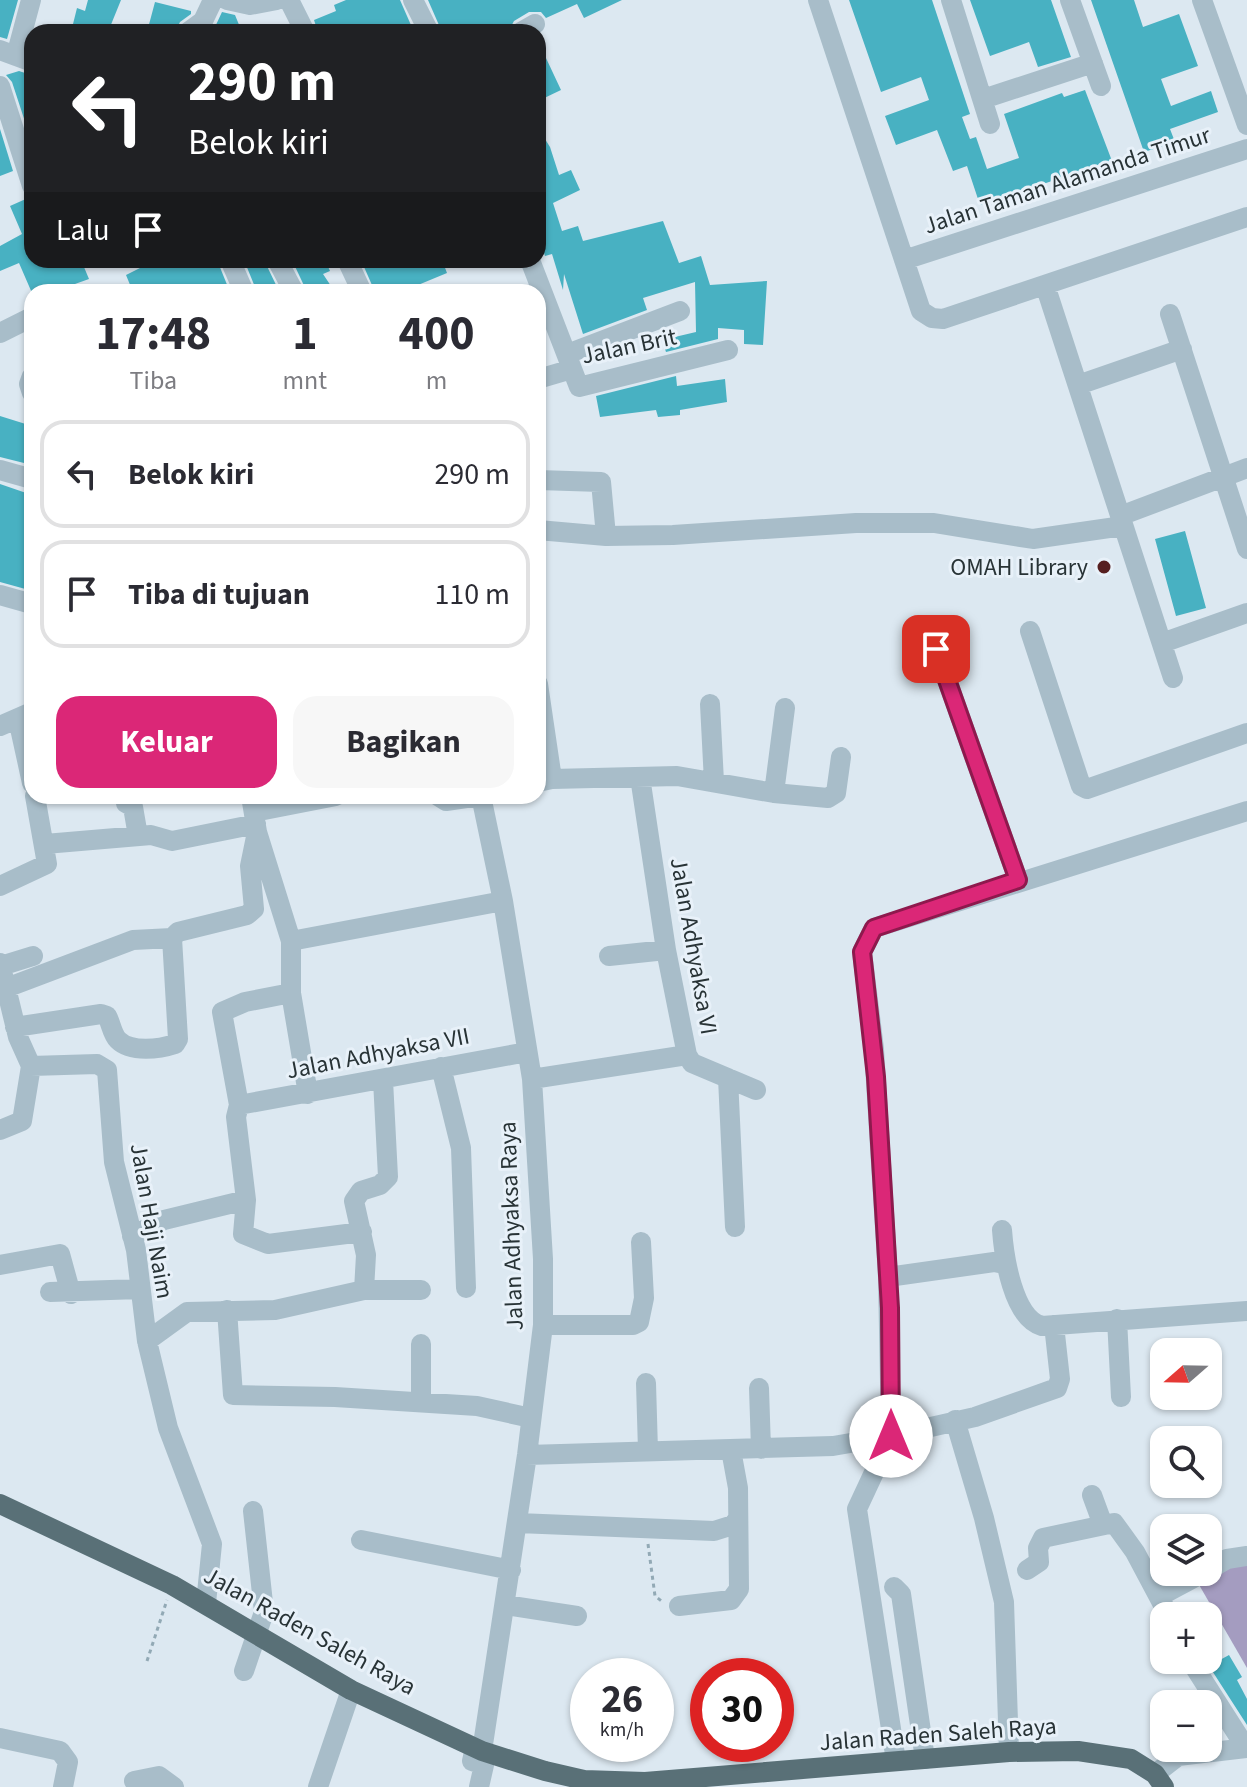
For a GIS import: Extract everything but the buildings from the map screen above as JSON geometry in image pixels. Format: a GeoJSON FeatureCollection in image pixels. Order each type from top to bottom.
{"type":"FeatureCollection","features":[{"type":"Feature","properties":{"kind":"main road","name":"Jalan Raden Saleh Raya"},"geometry":{"type":"LineString","coordinates":[[0,1504],[206,1603],[351,1690],[545,1779],[645,1782],[752,1780],[896,1761],[1009,1752],[1110,1754],[1131,1759],[1160,1780]]}},
{"type":"Feature","properties":{"kind":"street"},"geometry":{"type":"LineString","coordinates":[[25,24],[31,0]]}},
{"type":"Feature","properties":{"kind":"street"},"geometry":{"type":"LineString","coordinates":[[199,24],[213,0]]}},
{"type":"Feature","properties":{"kind":"street"},"geometry":{"type":"LineString","coordinates":[[227,0],[250,5],[277,0]]}},
{"type":"Feature","properties":{"kind":"street"},"geometry":{"type":"LineString","coordinates":[[289,0],[301,24]]}},
{"type":"Feature","properties":{"kind":"street"},"geometry":{"type":"LineString","coordinates":[[413,0],[425,24]]}},
{"type":"Feature","properties":{"kind":"street"},"geometry":{"type":"LineString","coordinates":[[818,0],[921,311],[932,318],[943,319],[1247,217]]}},
{"type":"Feature","properties":{"kind":"street"},"geometry":{"type":"LineString","coordinates":[[951,0],[990,124]]}},
{"type":"Feature","properties":{"kind":"street"},"geometry":{"type":"LineString","coordinates":[[1070,0],[1101,86]]}},
{"type":"Feature","properties":{"kind":"street"},"geometry":{"type":"LineString","coordinates":[[1202,0],[1247,125]]}},
{"type":"Feature","properties":{"kind":"street"},"geometry":{"type":"LineString","coordinates":[[16,56],[24,26]]}},
{"type":"Feature","properties":{"kind":"street"},"geometry":{"type":"LineString","coordinates":[[983,99],[1093,63]]}},
{"type":"Feature","properties":{"kind":"street"},"geometry":{"type":"LineString","coordinates":[[0,86],[24,161]]}},
{"type":"Feature","properties":{"kind":"street","name":"Jalan Taman Alamanda Timur"},"geometry":{"type":"LineString","coordinates":[[904,260],[1247,149]]}},
{"type":"Feature","properties":{"kind":"street"},"geometry":{"type":"LineString","coordinates":[[1045,285],[1173,678]]}},
{"type":"Feature","properties":{"kind":"street","name":"Jalan Brit"},"geometry":{"type":"LineString","coordinates":[[546,301],[580,387],[728,350]]}},
{"type":"Feature","properties":{"kind":"street"},"geometry":{"type":"LineString","coordinates":[[546,374],[680,311]]}},
{"type":"Feature","properties":{"kind":"street"},"geometry":{"type":"LineString","coordinates":[[1170,314],[1247,549]]}},
{"type":"Feature","properties":{"kind":"street"},"geometry":{"type":"LineString","coordinates":[[0,333],[24,321]]}},
{"type":"Feature","properties":{"kind":"street"},"geometry":{"type":"LineString","coordinates":[[1078,385],[1182,349]]}},
{"type":"Feature","properties":{"kind":"street"},"geometry":{"type":"LineString","coordinates":[[546,531],[606,536],[934,523],[1033,539],[1122,521],[1222,475],[1247,468]]}},
{"type":"Feature","properties":{"kind":"street"},"geometry":{"type":"LineString","coordinates":[[0,470],[24,477]]}},
{"type":"Feature","properties":{"kind":"street"},"geometry":{"type":"LineString","coordinates":[[546,480],[601,482],[606,536]]}},
{"type":"Feature","properties":{"kind":"street"},"geometry":{"type":"LineString","coordinates":[[0,595],[24,602]]}},
{"type":"Feature","properties":{"kind":"street"},"geometry":{"type":"LineString","coordinates":[[1162,643],[1247,613]]}},
{"type":"Feature","properties":{"kind":"street"},"geometry":{"type":"LineString","coordinates":[[1030,631],[1081,786],[1087,789],[1247,733]]}},
{"type":"Feature","properties":{"kind":"street"},"geometry":{"type":"LineString","coordinates":[[936,649],[1018,880]]}},
{"type":"Feature","properties":{"kind":"street"},"geometry":{"type":"LineString","coordinates":[[710,704],[714,782]]}},
{"type":"Feature","properties":{"kind":"street"},"geometry":{"type":"LineString","coordinates":[[774,793],[785,708]]}},
{"type":"Feature","properties":{"kind":"street"},"geometry":{"type":"LineString","coordinates":[[17,719],[24,749]]}},
{"type":"Feature","properties":{"kind":"street"},"geometry":{"type":"LineString","coordinates":[[546,780],[677,776],[774,793],[832,798],[836,793],[841,757]]}},
{"type":"Feature","properties":{"kind":"street","name":"Jalan Adhyaksa VI"},"geometry":{"type":"LineString","coordinates":[[532,1079],[687,1055],[666,950],[640,777]]}},
{"type":"Feature","properties":{"kind":"street"},"geometry":{"type":"LineString","coordinates":[[0,886],[47,864],[37,804]]}},
{"type":"Feature","properties":{"kind":"street"},"geometry":{"type":"LineString","coordinates":[[128,804],[133,807],[138,836]]}},
{"type":"Feature","properties":{"kind":"street"},"geometry":{"type":"LineString","coordinates":[[45,844],[151,835],[172,841],[303,804]]}},
{"type":"Feature","properties":{"kind":"street","name":"Jalan Adhyaksa Raya"},"geometry":{"type":"LineString","coordinates":[[479,1787],[484,1765],[472,1761],[479,1749],[511,1570],[543,1325],[543,1259],[532,1079],[503,901],[482,804]]}},
{"type":"Feature","properties":{"kind":"street"},"geometry":{"type":"LineString","coordinates":[[896,1761],[857,1509],[891,1436],[888,1277],[874,1049],[862,952],[874,928],[1018,880],[1247,811]]}},
{"type":"Feature","properties":{"kind":"street"},"geometry":{"type":"LineString","coordinates":[[6,988],[133,940],[172,938],[178,932],[247,915],[254,909],[250,866],[254,816]]}},
{"type":"Feature","properties":{"kind":"street"},"geometry":{"type":"LineString","coordinates":[[254,816],[291,941],[291,993],[308,1094]]}},
{"type":"Feature","properties":{"kind":"street"},"geometry":{"type":"LineString","coordinates":[[291,941],[503,901]]}},
{"type":"Feature","properties":{"kind":"street"},"geometry":{"type":"LineString","coordinates":[[15,1027],[101,1014],[107,1016],[115,1035],[125,1044],[148,1049],[175,1044],[178,1039],[172,938]]}},
{"type":"Feature","properties":{"kind":"street"},"geometry":{"type":"LineString","coordinates":[[609,956],[666,950]]}},
{"type":"Feature","properties":{"kind":"street"},"geometry":{"type":"LineString","coordinates":[[0,1130],[22,1121],[31,1066],[15,1027],[0,965],[33,956]]}},
{"type":"Feature","properties":{"kind":"street"},"geometry":{"type":"LineString","coordinates":[[291,993],[245,1002],[222,1012],[239,1105],[236,1117],[246,1200],[244,1236],[268,1244],[362,1232]]}},
{"type":"Feature","properties":{"kind":"street","name":"Jalan Adhyaksa VII"},"geometry":{"type":"LineString","coordinates":[[239,1105],[527,1052]]}},
{"type":"Feature","properties":{"kind":"street"},"geometry":{"type":"LineString","coordinates":[[687,1055],[692,1063],[756,1090]]}},
{"type":"Feature","properties":{"kind":"street","name":"Jalan Haji Naim"},"geometry":{"type":"LineString","coordinates":[[31,1066],[104,1066],[114,1162],[132,1236],[147,1341],[168,1428],[212,1544],[206,1603]]}},
{"type":"Feature","properties":{"kind":"street"},"geometry":{"type":"LineString","coordinates":[[441,1067],[461,1148],[466,1288]]}},
{"type":"Feature","properties":{"kind":"street"},"geometry":{"type":"LineString","coordinates":[[728,1078],[735,1227]]}},
{"type":"Feature","properties":{"kind":"street"},"geometry":{"type":"LineString","coordinates":[[364,1290],[367,1277],[356,1195],[367,1187],[380,1185],[389,1171],[383,1080]]}},
{"type":"Feature","properties":{"kind":"street"},"geometry":{"type":"LineString","coordinates":[[132,1236],[164,1220],[246,1200]]}},
{"type":"Feature","properties":{"kind":"street"},"geometry":{"type":"LineString","coordinates":[[1002,1230],[1004,1264],[1027,1319],[1042,1326],[1247,1311]]}},
{"type":"Feature","properties":{"kind":"street"},"geometry":{"type":"LineString","coordinates":[[543,1325],[633,1325],[639,1322],[644,1298],[641,1242]]}},
{"type":"Feature","properties":{"kind":"street"},"geometry":{"type":"LineString","coordinates":[[0,1265],[60,1254],[61,1293],[140,1289]]}},
{"type":"Feature","properties":{"kind":"street"},"geometry":{"type":"LineString","coordinates":[[888,1277],[994,1262],[1004,1264]]}},
{"type":"Feature","properties":{"kind":"street"},"geometry":{"type":"LineString","coordinates":[[147,1341],[187,1312],[275,1310],[364,1290],[421,1290]]}},
{"type":"Feature","properties":{"kind":"street"},"geometry":{"type":"LineString","coordinates":[[227,1310],[233,1395],[477,1406],[531,1418]]}},
{"type":"Feature","properties":{"kind":"street"},"geometry":{"type":"LineString","coordinates":[[1117,1319],[1121,1397]]}},
{"type":"Feature","properties":{"kind":"street"},"geometry":{"type":"LineString","coordinates":[[527,1455],[854,1445],[891,1436],[955,1420],[1057,1388],[1060,1379],[1054,1325]]}},
{"type":"Feature","properties":{"kind":"street"},"geometry":{"type":"LineString","coordinates":[[421,1344],[421,1403]]}},
{"type":"Feature","properties":{"kind":"street"},"geometry":{"type":"LineString","coordinates":[[646,1383],[648,1451]]}},
{"type":"Feature","properties":{"kind":"street"},"geometry":{"type":"LineString","coordinates":[[759,1388],[761,1449]]}},
{"type":"Feature","properties":{"kind":"street"},"geometry":{"type":"LineString","coordinates":[[955,1420],[984,1518],[1004,1602],[1009,1752]]}},
{"type":"Feature","properties":{"kind":"street"},"geometry":{"type":"LineString","coordinates":[[679,1606],[736,1597],[738,1488],[731,1450]]}},
{"type":"Feature","properties":{"kind":"street"},"geometry":{"type":"LineString","coordinates":[[1092,1495],[1103,1525]]}},
{"type":"Feature","properties":{"kind":"street"},"geometry":{"type":"LineString","coordinates":[[244,1671],[264,1612],[253,1511]]}},
{"type":"Feature","properties":{"kind":"street"},"geometry":{"type":"LineString","coordinates":[[518,1523],[714,1531],[733,1525],[738,1519]]}},
{"type":"Feature","properties":{"kind":"street"},"geometry":{"type":"LineString","coordinates":[[1027,1570],[1039,1562],[1038,1548],[1043,1538],[1114,1523],[1120,1528],[1163,1602]]}},
{"type":"Feature","properties":{"kind":"street"},"geometry":{"type":"LineString","coordinates":[[361,1540],[511,1570]]}},
{"type":"Feature","properties":{"kind":"street"},"geometry":{"type":"LineString","coordinates":[[1222,1562],[1247,1556]]}},
{"type":"Feature","properties":{"kind":"street"},"geometry":{"type":"LineString","coordinates":[[1160,1596],[1179,1586]]}},
{"type":"Feature","properties":{"kind":"street"},"geometry":{"type":"LineString","coordinates":[[894,1587],[901,1594],[925,1759]]}},
{"type":"Feature","properties":{"kind":"street"},"geometry":{"type":"LineString","coordinates":[[505,1605],[577,1616]]}},
{"type":"Feature","properties":{"kind":"street"},"geometry":{"type":"LineString","coordinates":[[1160,1780],[1178,1756],[1246,1748],[1199,1674]]}},
{"type":"Feature","properties":{"kind":"street"},"geometry":{"type":"LineString","coordinates":[[318,1787],[351,1690]]}},
{"type":"Feature","properties":{"kind":"street"},"geometry":{"type":"LineString","coordinates":[[0,1738],[60,1751],[68,1762],[63,1787]]}},
{"type":"Feature","properties":{"kind":"street"},"geometry":{"type":"LineString","coordinates":[[134,1781],[159,1776],[174,1787]]}},
{"type":"Feature","properties":{"kind":"path"},"geometry":{"type":"LineString","coordinates":[[646,1529],[657,1600],[679,1606]]}},
{"type":"Feature","properties":{"kind":"path"},"geometry":{"type":"LineString","coordinates":[[147,1661],[172,1585]]}},
{"type":"Feature","properties":{"kind":"shaded area"},"geometry":{"type":"Polygon","coordinates":[[[1247,1560],[1247,1668],[1222,1625],[1222,1602],[1209,1602],[1200,1586],[1222,1586],[1222,1572],[1247,1560]]]}},
{"type":"Feature","properties":{"kind":"place","name":"OMAH Library"},"geometry":{"type":"Point","coordinates":[1104,567]}},
{"type":"Feature","properties":{"kind":"route"},"geometry":{"type":"LineString","coordinates":[[891,1436],[890,1308],[874,1049],[862,952],[874,928],[1018,880],[936,649]]}}]}
